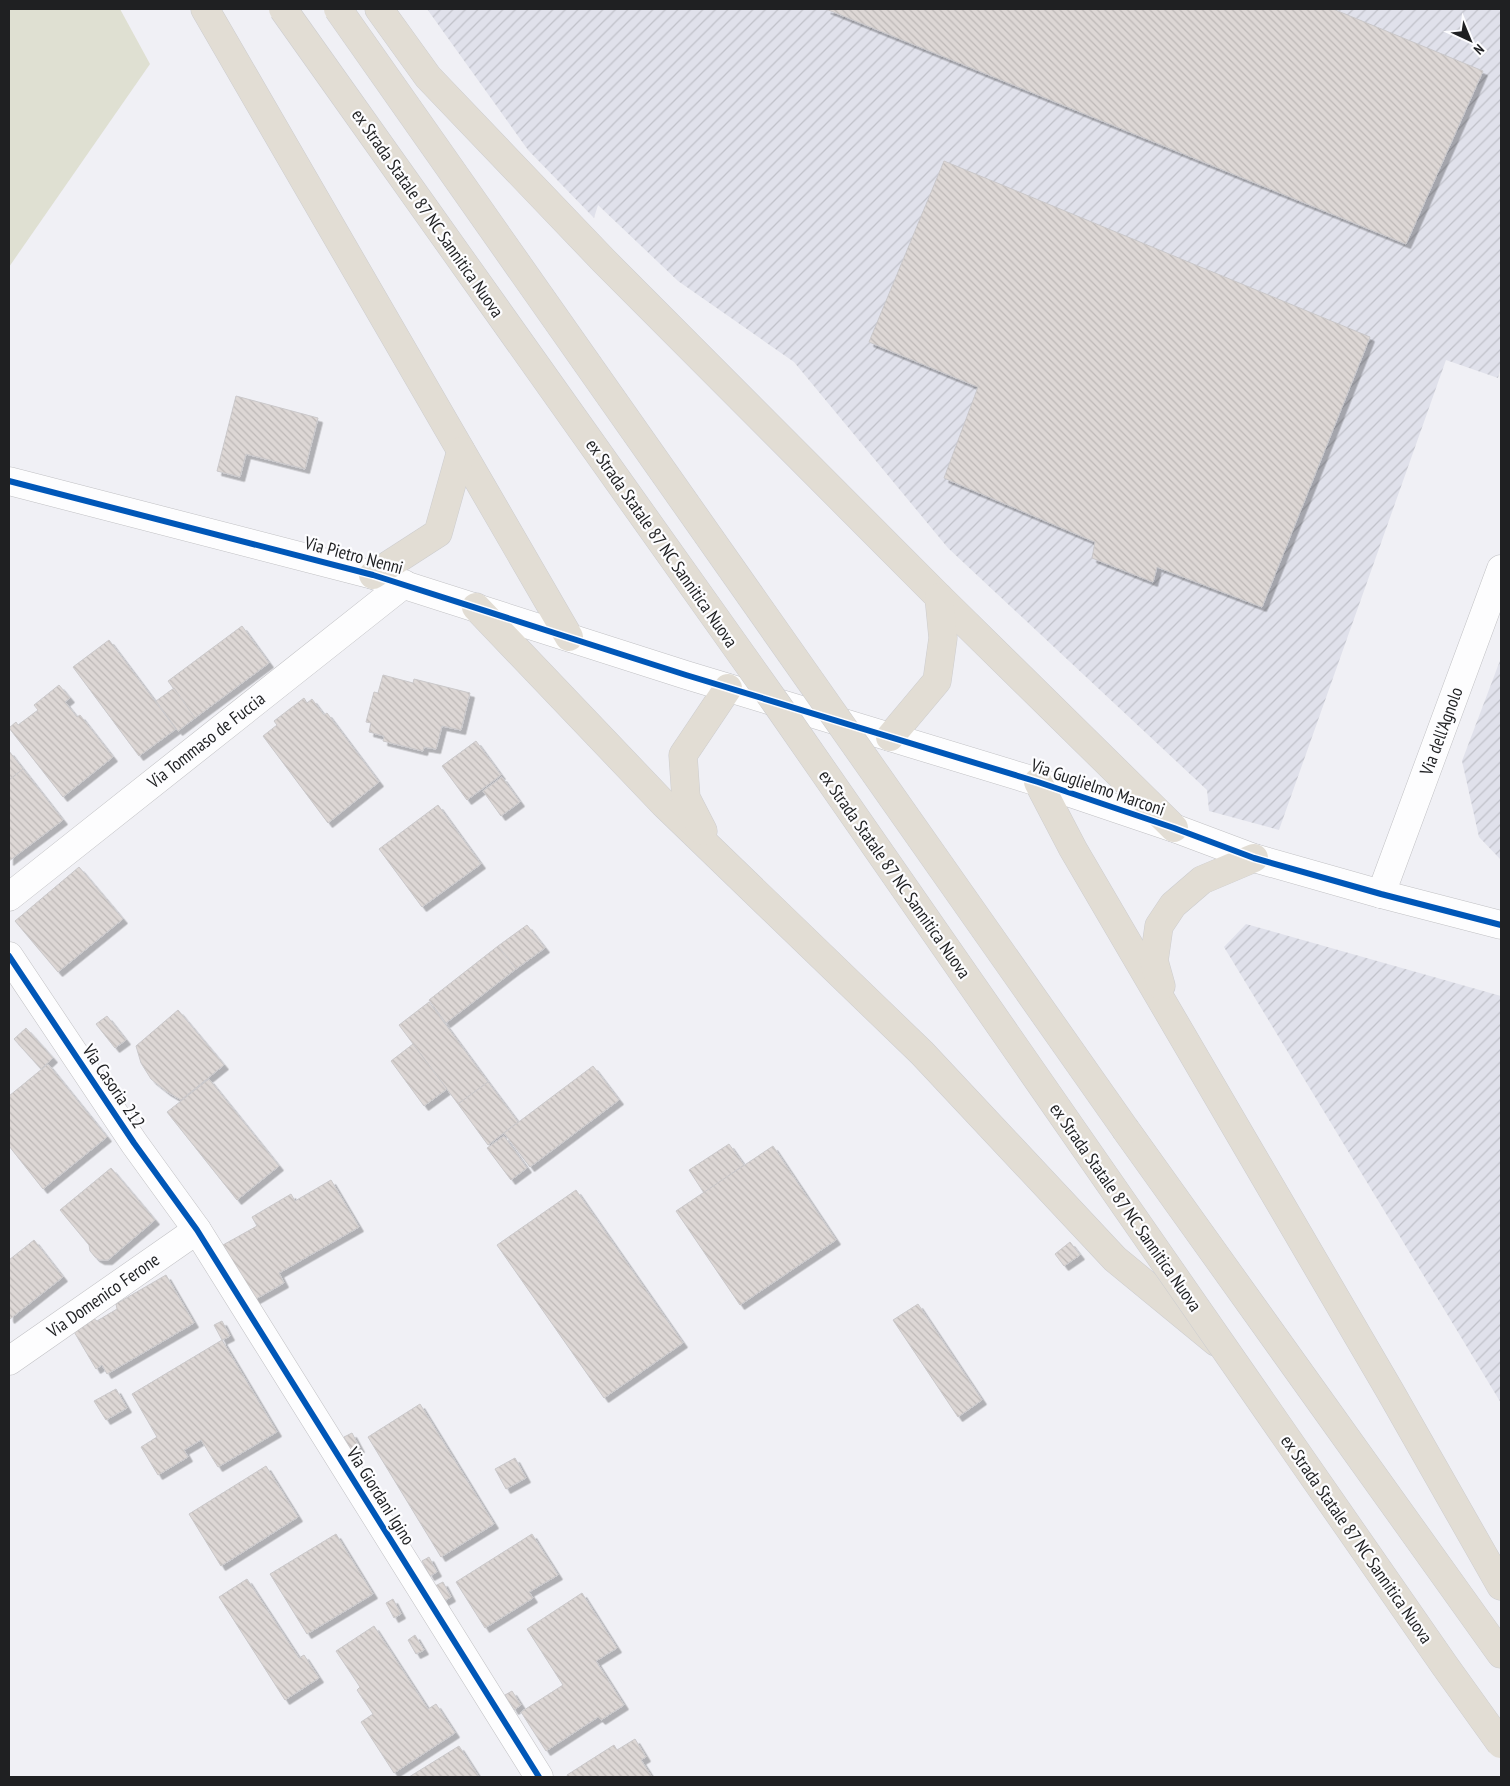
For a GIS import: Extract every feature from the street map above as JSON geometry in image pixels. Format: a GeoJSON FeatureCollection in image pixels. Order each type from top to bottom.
{"type":"FeatureCollection","features":[{"type":"Feature","properties":{"kind":"highway"},"geometry":{"type":"LineString","coordinates":[[205,9],[568,637]]}},
{"type":"Feature","properties":{"kind":"highway","name":"ex Strada Statale 87 NC Sannitica Nuova"},"geometry":{"type":"LineString","coordinates":[[283,9],[778,706],[1501,1744]]}},
{"type":"Feature","properties":{"kind":"highway"},"geometry":{"type":"LineString","coordinates":[[338,9],[1109,1105],[1501,1654]]}},
{"type":"Feature","properties":{"kind":"highway"},"geometry":{"type":"LineString","coordinates":[[379,9],[435,84],[604,261],[939,597],[1174,828]]}},
{"type":"Feature","properties":{"kind":"highway"},"geometry":{"type":"LineString","coordinates":[[373,574],[438,532],[461,451]]}},
{"type":"Feature","properties":{"kind":"highway"},"geometry":{"type":"LineString","coordinates":[[890,737],[937,681],[943,638],[939,597]]}},
{"type":"Feature","properties":{"kind":"highway"},"geometry":{"type":"LineString","coordinates":[[476,608],[664,804],[922,1053],[1115,1259],[1226,1351]]}},
{"type":"Feature","properties":{"kind":"highway"},"geometry":{"type":"LineString","coordinates":[[715,854],[686,798],[683,754],[728,688]]}},
{"type":"Feature","properties":{"kind":"highway"},"geometry":{"type":"LineString","coordinates":[[1038,782],[1073,850],[1395,1399],[1501,1586]]}},
{"type":"Feature","properties":{"kind":"highway"},"geometry":{"type":"LineString","coordinates":[[1168,1012],[1154,961],[1159,926],[1173,905],[1202,880],[1254,858]]}},
{"type":"Feature","properties":{"kind":"street","name":"Via Pietro Nenni"},"geometry":{"type":"LineString","coordinates":[[9,481],[373,574],[686,675]]}},
{"type":"Feature","properties":{"kind":"street","name":"Via dell'Agnolo"},"geometry":{"type":"LineString","coordinates":[[1381,894],[1501,569]]}},
{"type":"Feature","properties":{"kind":"street","name":"Via Tommaso de Fuccia"},"geometry":{"type":"LineString","coordinates":[[9,896],[404,584]]}},
{"type":"Feature","properties":{"kind":"street","name":"Via Guglielmo Marconi"},"geometry":{"type":"LineString","coordinates":[[686,675],[1038,782],[1174,828],[1254,858],[1501,926]]}},
{"type":"Feature","properties":{"kind":"street","name":"Via Casoria 212"},"geometry":{"type":"LineString","coordinates":[[9,956],[134,1143],[197,1230]]}},
{"type":"Feature","properties":{"kind":"street","name":"Via Domenico Ferone"},"geometry":{"type":"LineString","coordinates":[[9,1361],[197,1230]]}},
{"type":"Feature","properties":{"kind":"street","name":"Via Giordani Igino"},"geometry":{"type":"LineString","coordinates":[[197,1230],[539,1777]]}},
{"type":"Feature","properties":{"kind":"shaded area"},"geometry":{"type":"Polygon","coordinates":[[[9,9],[120,9],[150,64],[9,267],[9,9]]]}},
{"type":"Feature","properties":{"kind":"shaded area"},"geometry":{"type":"Polygon","coordinates":[[[427,9],[1501,9],[1501,367],[1498,378],[1446,360],[1279,830],[1209,811],[1207,790],[948,548],[794,362],[678,281],[598,205],[594,218],[528,150],[427,9]]]}},
{"type":"Feature","properties":{"kind":"shaded area"},"geometry":{"type":"Polygon","coordinates":[[[1501,658],[1501,860],[1479,837],[1462,761],[1501,658]]]}},
{"type":"Feature","properties":{"kind":"shaded area"},"geometry":{"type":"Polygon","coordinates":[[[1246,924],[1501,996],[1501,1403],[1224,947],[1246,924]]]}},
{"type":"Feature","properties":{"kind":"building"},"geometry":{"type":"Polygon","coordinates":[[[826,9],[1333,9],[1483,71],[1406,244],[826,9]]]}},
{"type":"Feature","properties":{"kind":"building"},"geometry":{"type":"Polygon","coordinates":[[[944,161],[1370,337],[1262,607],[1157,567],[1153,582],[1092,558],[1095,542],[944,478],[978,387],[869,342],[944,161]]]}},
{"type":"Feature","properties":{"kind":"building"},"geometry":{"type":"Polygon","coordinates":[[[236,396],[318,418],[305,469],[246,454],[240,477],[217,471],[236,396]]]}},
{"type":"Feature","properties":{"kind":"building"},"geometry":{"type":"Polygon","coordinates":[[[242,626],[269,663],[195,718],[168,681],[242,626]]]}},
{"type":"Feature","properties":{"kind":"building"},"geometry":{"type":"Polygon","coordinates":[[[109,640],[176,729],[139,756],[73,667],[109,640]]]}},
{"type":"Feature","properties":{"kind":"building"},"geometry":{"type":"Polygon","coordinates":[[[383,675],[413,683],[414,679],[470,693],[461,730],[442,726],[436,749],[424,747],[423,751],[383,741],[384,736],[369,732],[371,723],[366,722],[374,692],[378,693],[383,675]]]}},
{"type":"Feature","properties":{"kind":"building"},"geometry":{"type":"Polygon","coordinates":[[[59,685],[70,698],[65,702],[77,717],[80,715],[113,757],[63,797],[9,728],[16,722],[18,725],[38,710],[34,705],[59,685]]]}},
{"type":"Feature","properties":{"kind":"building"},"geometry":{"type":"Polygon","coordinates":[[[174,688],[195,718],[178,731],[156,701],[174,688]]]}},
{"type":"Feature","properties":{"kind":"building"},"geometry":{"type":"Polygon","coordinates":[[[304,698],[307,703],[312,699],[324,715],[327,713],[379,782],[328,823],[263,736],[277,725],[274,721],[304,698]]]}},
{"type":"Feature","properties":{"kind":"building"},"geometry":{"type":"Polygon","coordinates":[[[476,741],[501,775],[467,800],[442,766],[476,741]]]}},
{"type":"Feature","properties":{"kind":"building"},"geometry":{"type":"Polygon","coordinates":[[[9,751],[23,769],[9,780],[9,751]]]}},
{"type":"Feature","properties":{"kind":"building"},"geometry":{"type":"Polygon","coordinates":[[[23,769],[63,820],[9,861],[9,780],[23,769]]]}},
{"type":"Feature","properties":{"kind":"building"},"geometry":{"type":"Polygon","coordinates":[[[502,777],[520,802],[501,816],[483,791],[502,777]]]}},
{"type":"Feature","properties":{"kind":"building"},"geometry":{"type":"Polygon","coordinates":[[[438,805],[481,864],[422,907],[379,849],[438,805]]]}},
{"type":"Feature","properties":{"kind":"building"},"geometry":{"type":"Polygon","coordinates":[[[79,867],[123,919],[58,972],[15,921],[79,867]]]}},
{"type":"Feature","properties":{"kind":"building"},"geometry":{"type":"Polygon","coordinates":[[[527,925],[545,948],[516,969],[498,946],[527,925]]]}},
{"type":"Feature","properties":{"kind":"building"},"geometry":{"type":"Polygon","coordinates":[[[498,946],[516,969],[446,1023],[429,1000],[498,946]]]}},
{"type":"Feature","properties":{"kind":"building"},"geometry":{"type":"Polygon","coordinates":[[[429,1002],[488,1082],[458,1104],[399,1025],[429,1002]]]}},
{"type":"Feature","properties":{"kind":"building"},"geometry":{"type":"Polygon","coordinates":[[[178,1010],[224,1065],[181,1100],[151,1079],[141,1063],[136,1046],[178,1010]]]}},
{"type":"Feature","properties":{"kind":"building"},"geometry":{"type":"Polygon","coordinates":[[[107,1016],[126,1040],[115,1048],[96,1024],[107,1016]]]}},
{"type":"Feature","properties":{"kind":"building"},"geometry":{"type":"Polygon","coordinates":[[[26,1028],[53,1058],[41,1069],[14,1039],[26,1028]]]}},
{"type":"Feature","properties":{"kind":"building"},"geometry":{"type":"Polygon","coordinates":[[[413,1044],[447,1089],[424,1106],[391,1061],[413,1044]]]}},
{"type":"Feature","properties":{"kind":"building"},"geometry":{"type":"Polygon","coordinates":[[[48,1064],[107,1137],[43,1189],[9,1146],[9,1096],[48,1064]]]}},
{"type":"Feature","properties":{"kind":"building"},"geometry":{"type":"Polygon","coordinates":[[[593,1066],[619,1100],[530,1167],[504,1133],[593,1066]]]}},
{"type":"Feature","properties":{"kind":"building"},"geometry":{"type":"Polygon","coordinates":[[[209,1079],[279,1166],[237,1200],[167,1112],[209,1079]]]}},
{"type":"Feature","properties":{"kind":"building"},"geometry":{"type":"Polygon","coordinates":[[[488,1082],[518,1122],[488,1145],[458,1104],[488,1082]]]}},
{"type":"Feature","properties":{"kind":"building"},"geometry":{"type":"Polygon","coordinates":[[[504,1136],[527,1168],[511,1180],[487,1148],[504,1136]]]}},
{"type":"Feature","properties":{"kind":"building"},"geometry":{"type":"Polygon","coordinates":[[[729,1144],[744,1165],[704,1193],[689,1170],[729,1144]]]}},
{"type":"Feature","properties":{"kind":"building"},"geometry":{"type":"Polygon","coordinates":[[[773,1146],[836,1240],[740,1305],[676,1211],[773,1146]]]}},
{"type":"Feature","properties":{"kind":"building"},"geometry":{"type":"Polygon","coordinates":[[[111,1168],[155,1220],[108,1260],[100,1260],[90,1251],[89,1245],[60,1210],[111,1168]]]}},
{"type":"Feature","properties":{"kind":"building"},"geometry":{"type":"Polygon","coordinates":[[[331,1180],[359,1227],[279,1273],[284,1283],[254,1300],[223,1245],[257,1226],[252,1217],[291,1194],[295,1201],[331,1180]]]}},
{"type":"Feature","properties":{"kind":"building"},"geometry":{"type":"Polygon","coordinates":[[[576,1190],[683,1343],[604,1398],[497,1245],[576,1190]]]}},
{"type":"Feature","properties":{"kind":"building"},"geometry":{"type":"Polygon","coordinates":[[[34,1240],[63,1277],[10,1319],[9,1260],[34,1240]]]}},
{"type":"Feature","properties":{"kind":"building"},"geometry":{"type":"Polygon","coordinates":[[[1070,1242],[1080,1255],[1064,1266],[1055,1254],[1070,1242]]]}},
{"type":"Feature","properties":{"kind":"building"},"geometry":{"type":"Polygon","coordinates":[[[166,1275],[194,1323],[107,1374],[102,1365],[96,1369],[73,1330],[93,1318],[97,1321],[117,1309],[116,1304],[166,1275]]]}},
{"type":"Feature","properties":{"kind":"building"},"geometry":{"type":"Polygon","coordinates":[[[918,1304],[982,1400],[958,1417],[893,1320],[918,1304]]]}},
{"type":"Feature","properties":{"kind":"building"},"geometry":{"type":"Polygon","coordinates":[[[222,1321],[230,1336],[222,1340],[214,1325],[222,1321]]]}},
{"type":"Feature","properties":{"kind":"building"},"geometry":{"type":"Polygon","coordinates":[[[222,1340],[277,1432],[218,1467],[201,1440],[184,1450],[188,1457],[158,1475],[141,1447],[157,1437],[132,1394],[222,1340]]]}},
{"type":"Feature","properties":{"kind":"building"},"geometry":{"type":"Polygon","coordinates":[[[116,1389],[127,1408],[106,1420],[94,1401],[116,1389]]]}},
{"type":"Feature","properties":{"kind":"building"},"geometry":{"type":"Polygon","coordinates":[[[420,1404],[494,1524],[441,1557],[368,1437],[420,1404]]]}},
{"type":"Feature","properties":{"kind":"building"},"geometry":{"type":"Polygon","coordinates":[[[352,1433],[360,1448],[352,1452],[344,1437],[352,1433]]]}},
{"type":"Feature","properties":{"kind":"building"},"geometry":{"type":"Polygon","coordinates":[[[515,1458],[526,1478],[506,1489],[495,1469],[515,1458]]]}},
{"type":"Feature","properties":{"kind":"building"},"geometry":{"type":"Polygon","coordinates":[[[266,1466],[298,1517],[221,1566],[189,1514],[266,1466]]]}},
{"type":"Feature","properties":{"kind":"building"},"geometry":{"type":"Polygon","coordinates":[[[336,1534],[373,1594],[307,1634],[270,1574],[336,1534]]]}},
{"type":"Feature","properties":{"kind":"building"},"geometry":{"type":"Polygon","coordinates":[[[532,1534],[558,1575],[529,1592],[533,1598],[485,1628],[456,1582],[532,1534]]]}},
{"type":"Feature","properties":{"kind":"building"},"geometry":{"type":"Polygon","coordinates":[[[429,1557],[437,1572],[430,1576],[422,1561],[429,1557]]]}},
{"type":"Feature","properties":{"kind":"building"},"geometry":{"type":"Polygon","coordinates":[[[247,1579],[299,1658],[304,1655],[319,1678],[285,1700],[219,1597],[247,1579]]]}},
{"type":"Feature","properties":{"kind":"building"},"geometry":{"type":"Polygon","coordinates":[[[443,1582],[451,1597],[444,1601],[435,1586],[443,1582]]]}},
{"type":"Feature","properties":{"kind":"building"},"geometry":{"type":"Polygon","coordinates":[[[582,1593],[617,1648],[596,1661],[624,1705],[601,1720],[598,1717],[546,1751],[521,1712],[563,1685],[527,1629],[582,1593]]]}},
{"type":"Feature","properties":{"kind":"building"},"geometry":{"type":"Polygon","coordinates":[[[393,1599],[401,1614],[394,1618],[386,1603],[393,1599]]]}},
{"type":"Feature","properties":{"kind":"building"},"geometry":{"type":"Polygon","coordinates":[[[374,1626],[428,1709],[436,1704],[455,1733],[394,1773],[361,1722],[373,1714],[357,1690],[360,1687],[336,1651],[374,1626]]]}},
{"type":"Feature","properties":{"kind":"building"},"geometry":{"type":"Polygon","coordinates":[[[415,1635],[424,1650],[416,1654],[408,1640],[415,1635]]]}},
{"type":"Feature","properties":{"kind":"building"},"geometry":{"type":"Polygon","coordinates":[[[512,1691],[521,1705],[514,1710],[505,1695],[512,1691]]]}},
{"type":"Feature","properties":{"kind":"building"},"geometry":{"type":"Polygon","coordinates":[[[635,1739],[646,1757],[641,1760],[652,1777],[568,1777],[567,1775],[614,1745],[617,1750],[635,1739]]]}},
{"type":"Feature","properties":{"kind":"building"},"geometry":{"type":"Polygon","coordinates":[[[459,1746],[479,1777],[409,1777],[459,1746]]]}},
{"type":"Feature","properties":{"kind":"cycle path"},"geometry":{"type":"LineString","coordinates":[[9,481],[373,575],[686,675],[1038,782],[1174,828],[1254,858],[1501,925]]}},
{"type":"Feature","properties":{"kind":"cycle path"},"geometry":{"type":"LineString","coordinates":[[9,956],[134,1143],[197,1230],[539,1777]]}}]}
